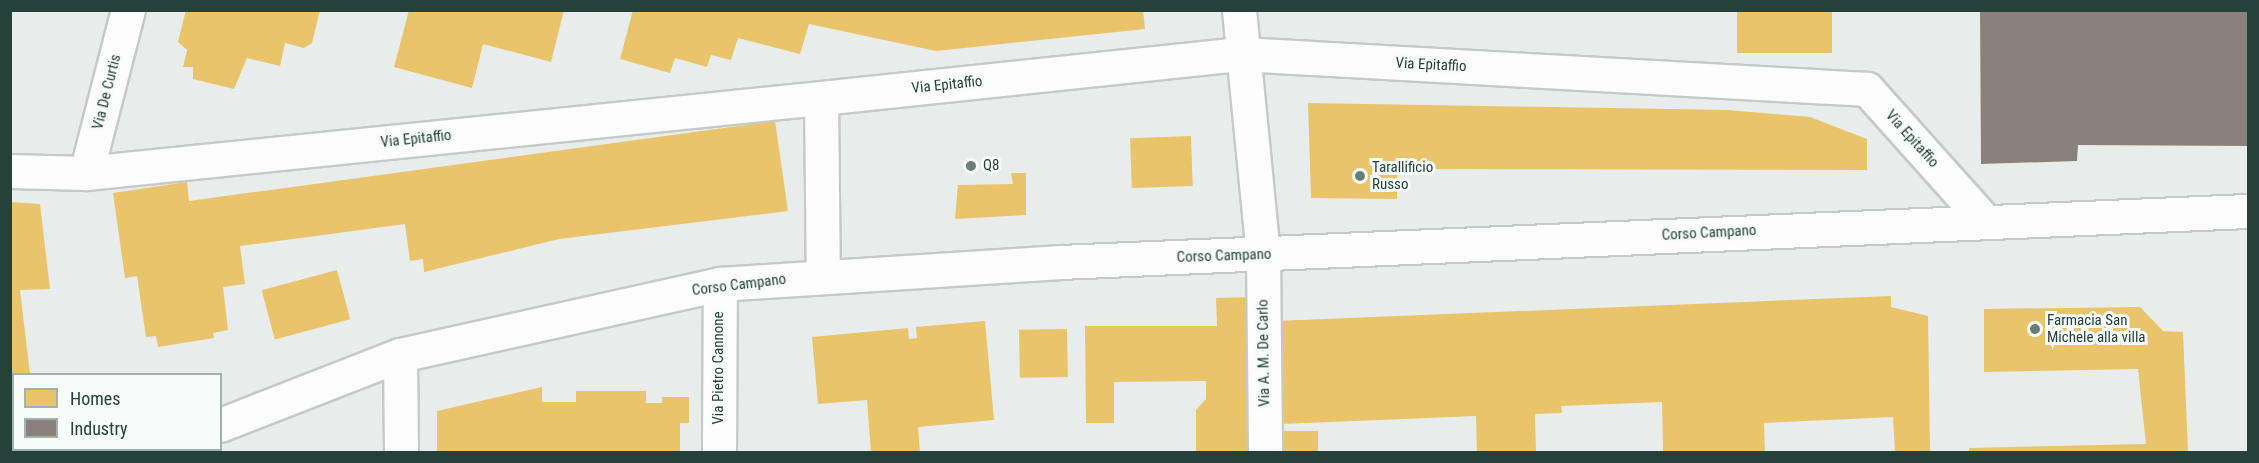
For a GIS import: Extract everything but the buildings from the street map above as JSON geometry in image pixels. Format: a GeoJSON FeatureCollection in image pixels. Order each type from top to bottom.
{"type":"FeatureCollection","features":[{"type":"Feature","properties":{"kind":"street","name":"Via De Curtis"},"geometry":{"type":"LineString","coordinates":[[86,173],[128,10]]}},
{"type":"Feature","properties":{"kind":"street","name":"Via A. M. De Carlo"},"geometry":{"type":"LineString","coordinates":[[1239,10],[1241,54],[1263,254],[1265,453]]}},
{"type":"Feature","properties":{"kind":"street","name":"Via Epitaffio"},"geometry":{"type":"LineString","coordinates":[[10,171],[86,173],[1241,54],[1867,89],[1984,220]]}},
{"type":"Feature","properties":{"kind":"street"},"geometry":{"type":"LineString","coordinates":[[821,98],[823,275]]}},
{"type":"Feature","properties":{"kind":"street","name":"Corso Campano"},"geometry":{"type":"LineString","coordinates":[[222,424],[400,355],[720,284],[823,275],[1984,220],[2248,211]]}},
{"type":"Feature","properties":{"kind":"street","name":"Via Pietro Cannone"},"geometry":{"type":"LineString","coordinates":[[719,453],[720,284]]}},
{"type":"Feature","properties":{"kind":"street"},"geometry":{"type":"LineString","coordinates":[[400,355],[401,453]]}},
{"type":"Feature","properties":{"kind":"place","name":"Q8"},"geometry":{"type":"Point","coordinates":[971,166]}},
{"type":"Feature","properties":{"kind":"place","name":"Tarallificio Russo"},"geometry":{"type":"Point","coordinates":[1360,176]}},
{"type":"Feature","properties":{"kind":"place","name":"Farmacia San Michele alla villa"},"geometry":{"type":"Point","coordinates":[2035,329]}}]}
